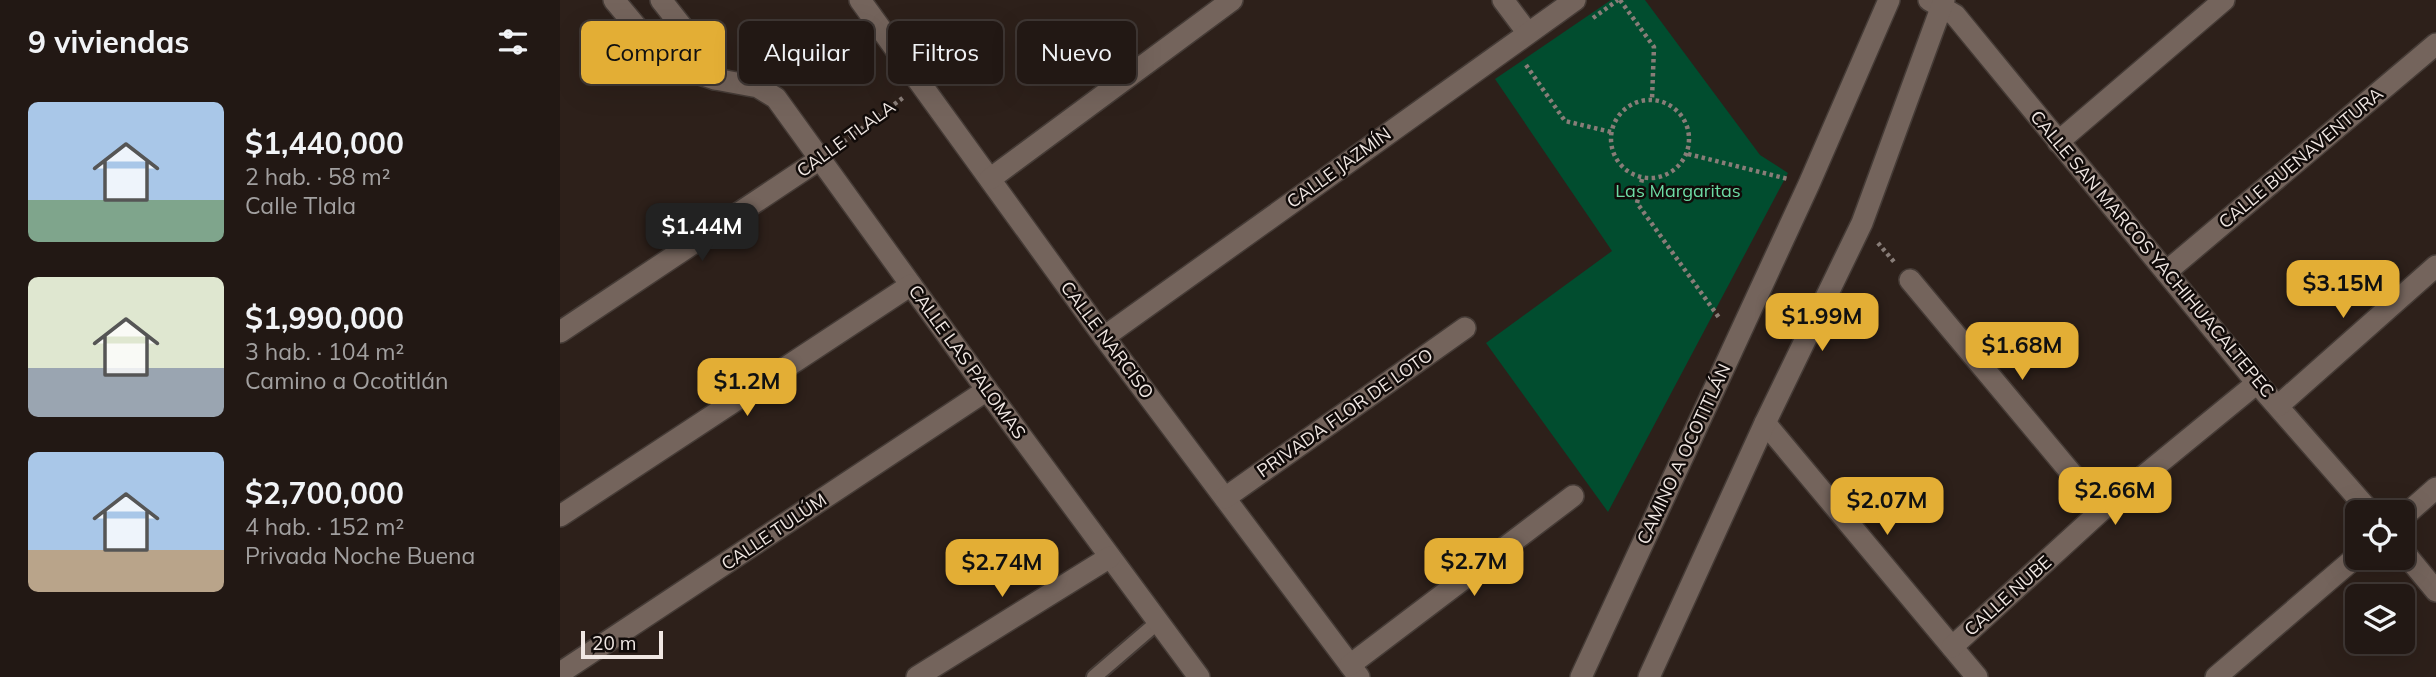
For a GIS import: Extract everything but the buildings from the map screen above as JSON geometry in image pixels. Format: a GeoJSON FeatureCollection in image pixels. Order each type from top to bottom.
{"type":"FeatureCollection","features":[{"type":"Feature","properties":{"kind":"street","name":"CALLE LAS PALOMAS"},"geometry":{"type":"LineString","coordinates":[[614,0],[632,21]]}},
{"type":"Feature","properties":{"kind":"street"},"geometry":{"type":"LineString","coordinates":[[662,0],[678,21]]}},
{"type":"Feature","properties":{"kind":"street","name":"CALLE NARCISO"},"geometry":{"type":"LineString","coordinates":[[860,0],[888,37]]}},
{"type":"Feature","properties":{"kind":"street"},"geometry":{"type":"LineString","coordinates":[[990,179],[1232,0]]}},
{"type":"Feature","properties":{"kind":"street"},"geometry":{"type":"LineString","coordinates":[[1503,0],[1527,32]]}},
{"type":"Feature","properties":{"kind":"street","name":"CALLE JAZMÍN"},"geometry":{"type":"LineString","coordinates":[[1104,337],[1575,0]]}},
{"type":"Feature","properties":{"kind":"street","name":"CAMINO A OCOTITLÁN"},"geometry":{"type":"LineString","coordinates":[[1581,677],[1809,184],[1889,0]]}},
{"type":"Feature","properties":{"kind":"street"},"geometry":{"type":"LineString","coordinates":[[2058,142],[2224,0]]}},
{"type":"Feature","properties":{"kind":"street"},"geometry":{"type":"LineString","coordinates":[[1649,677],[1765,423],[1862,223],[1947,4]]}},
{"type":"Feature","properties":{"kind":"street","name":"CALLE SAN MARCOS YACHIHUACALTEPEC"},"geometry":{"type":"LineString","coordinates":[[1947,4],[2257,383],[2360,500]]}},
{"type":"Feature","properties":{"kind":"street","name":"CALLE BUENAVENTURA"},"geometry":{"type":"LineString","coordinates":[[2166,272],[2436,44]]}},
{"type":"Feature","properties":{"kind":"street","name":"CALLE LAS PALOMAS"},"geometry":{"type":"LineString","coordinates":[[725,81],[758,87],[776,98],[1199,677]]}},
{"type":"Feature","properties":{"kind":"street","name":"CALLE NARCISO"},"geometry":{"type":"LineString","coordinates":[[923,84],[1104,337],[1355,671]]}},
{"type":"Feature","properties":{"kind":"street","name":"CALLE TLALA"},"geometry":{"type":"LineString","coordinates":[[560,332],[820,159]]}},
{"type":"Feature","properties":{"kind":"street"},"geometry":{"type":"LineString","coordinates":[[2278,406],[2436,266]]}},
{"type":"Feature","properties":{"kind":"street"},"geometry":{"type":"LineString","coordinates":[[1910,280],[2102,510]]}},
{"type":"Feature","properties":{"kind":"street"},"geometry":{"type":"LineString","coordinates":[[560,516],[911,285]]}},
{"type":"Feature","properties":{"kind":"street","name":"PRIVADA FLOR DE LOTO"},"geometry":{"type":"LineString","coordinates":[[1225,498],[1465,328]]}},
{"type":"Feature","properties":{"kind":"street","name":"CALLE NUBE"},"geometry":{"type":"LineString","coordinates":[[1952,647],[2102,510],[2257,383]]}},
{"type":"Feature","properties":{"kind":"street","name":"CALLE TULÚM"},"geometry":{"type":"LineString","coordinates":[[560,673],[987,390]]}},
{"type":"Feature","properties":{"kind":"street"},"geometry":{"type":"LineString","coordinates":[[1765,423],[1977,677]]}},
{"type":"Feature","properties":{"kind":"street"},"geometry":{"type":"LineString","coordinates":[[2415,506],[2436,488]]}},
{"type":"Feature","properties":{"kind":"street"},"geometry":{"type":"LineString","coordinates":[[1355,671],[1573,496]]}},
{"type":"Feature","properties":{"kind":"street"},"geometry":{"type":"LineString","coordinates":[[917,677],[1110,557]]}},
{"type":"Feature","properties":{"kind":"street"},"geometry":{"type":"LineString","coordinates":[[2216,677],[2345,566]]}},
{"type":"Feature","properties":{"kind":"street"},"geometry":{"type":"LineString","coordinates":[[2415,566],[2436,591]]}},
{"type":"Feature","properties":{"kind":"lane"},"geometry":{"type":"LineString","coordinates":[[1094,677],[1158,622]]}},
{"type":"Feature","properties":{"kind":"path"},"geometry":{"type":"LineString","coordinates":[[1620,0],[1654,47],[1652,99]]}},
{"type":"Feature","properties":{"kind":"path"},"geometry":{"type":"LineString","coordinates":[[1525,65],[1565,121],[1611,132]]}},
{"type":"Feature","properties":{"kind":"path","name":"CALLE TLALA"},"geometry":{"type":"LineString","coordinates":[[820,159],[921,84]]}},
{"type":"Feature","properties":{"kind":"path"},"geometry":{"type":"LineString","coordinates":[[1652,99],[1667,103],[1680,113],[1688,127],[1689,143],[1687,154],[1675,170],[1661,178],[1642,179],[1630,174],[1618,163],[1611,148],[1611,132],[1615,118],[1625,108],[1637,101],[1652,99]]}},
{"type":"Feature","properties":{"kind":"path"},"geometry":{"type":"LineString","coordinates":[[1687,154],[1809,184]]}},
{"type":"Feature","properties":{"kind":"path"},"geometry":{"type":"LineString","coordinates":[[1642,179],[1637,203],[1737,342]]}},
{"type":"Feature","properties":{"kind":"path"},"geometry":{"type":"LineString","coordinates":[[1862,223],[1910,280]]}},
{"type":"Feature","properties":{"kind":"green space","name":"Las Margaritas"},"geometry":{"type":"Polygon","coordinates":[[[1611,0],[1645,0],[1760,155],[1788,173],[1608,512],[1486,343],[1612,251],[1495,79],[1611,0]]]}}]}
